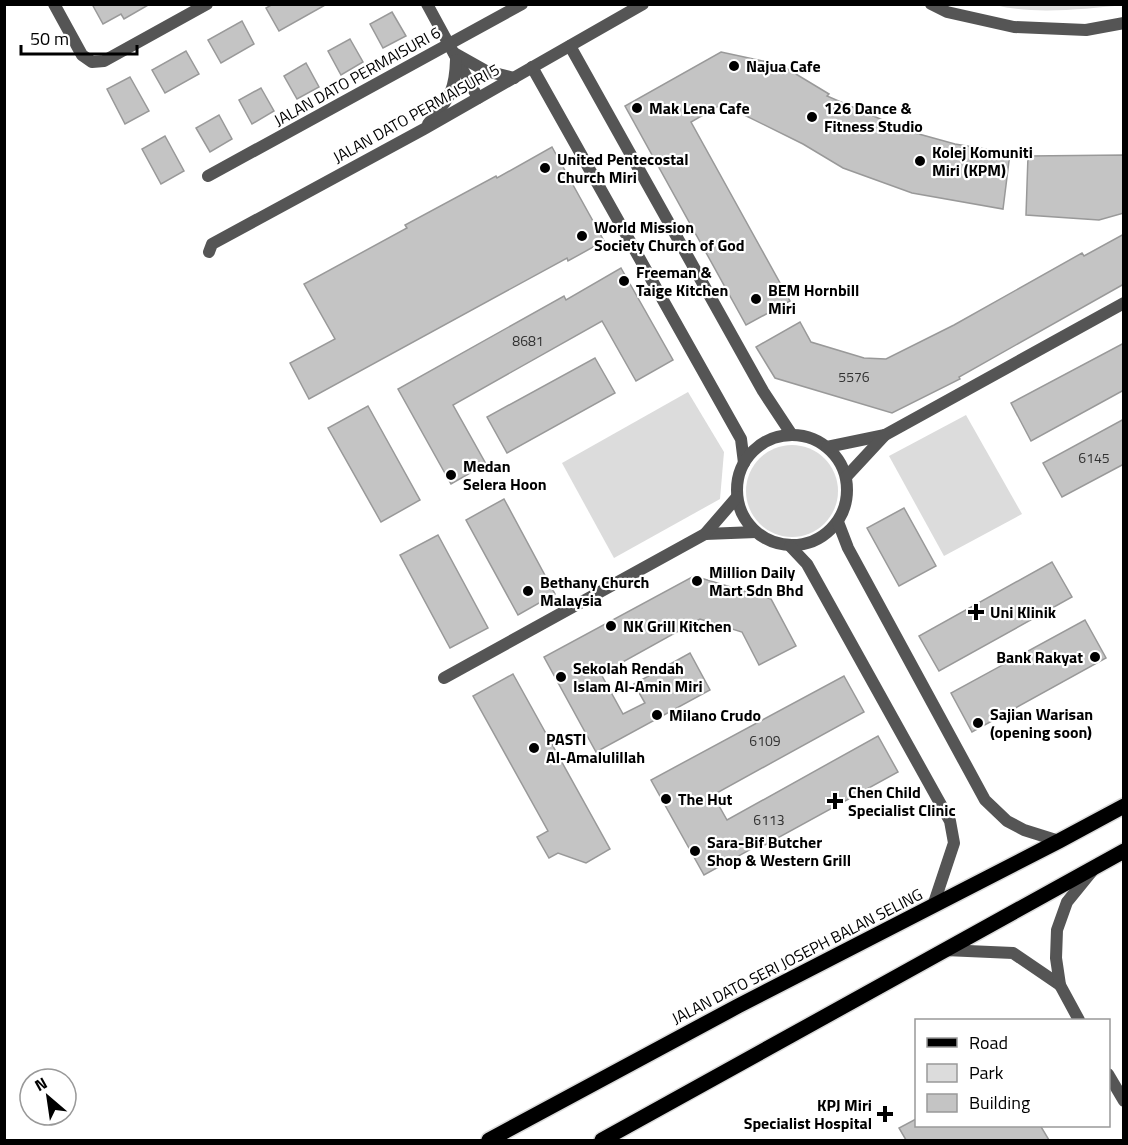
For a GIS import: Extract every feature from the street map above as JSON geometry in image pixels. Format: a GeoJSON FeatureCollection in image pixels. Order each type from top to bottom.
{"type":"FeatureCollection","features":[{"type":"Feature","properties":{"kind":"main road","name":"JALAN DATO SERI JOSEPH BALAN SELING"},"geometry":{"type":"LineString","coordinates":[[489,1140],[738,1006],[1059,842],[1124,806]]}},
{"type":"Feature","properties":{"kind":"main road"},"geometry":{"type":"LineString","coordinates":[[602,1140],[1124,851]]}},
{"type":"Feature","properties":{"kind":"street"},"geometry":{"type":"LineString","coordinates":[[54,4],[82,56],[92,62],[104,61],[207,4]]}},
{"type":"Feature","properties":{"kind":"street"},"geometry":{"type":"LineString","coordinates":[[428,4],[478,98]]}},
{"type":"Feature","properties":{"kind":"street","name":"JALAN DATO PERMAISURI 6"},"geometry":{"type":"LineString","coordinates":[[208,176],[452,52],[522,4]]}},
{"type":"Feature","properties":{"kind":"street","name":"JALAN DATO PERMAISURI 5"},"geometry":{"type":"LineString","coordinates":[[209,252],[212,244],[424,129],[643,4]]}},
{"type":"Feature","properties":{"kind":"street"},"geometry":{"type":"LineString","coordinates":[[931,4],[947,12],[1014,27],[1086,30],[1124,23]]}},
{"type":"Feature","properties":{"kind":"street"},"geometry":{"type":"LineString","coordinates":[[570,46],[763,391],[792,435]]}},
{"type":"Feature","properties":{"kind":"street"},"geometry":{"type":"LineString","coordinates":[[452,52],[486,71],[514,78]]}},
{"type":"Feature","properties":{"kind":"street"},"geometry":{"type":"LineString","coordinates":[[424,129],[451,95],[455,77],[452,52]]}},
{"type":"Feature","properties":{"kind":"street"},"geometry":{"type":"LineString","coordinates":[[532,67],[741,439],[744,463]]}},
{"type":"Feature","properties":{"kind":"street"},"geometry":{"type":"LineString","coordinates":[[827,447],[885,435],[1124,303]]}},
{"type":"Feature","properties":{"kind":"street"},"geometry":{"type":"LineString","coordinates":[[792,435],[811,438],[827,447],[839,460],[846,477],[846,500],[838,522],[825,535],[808,543],[790,546],[771,541],[756,532],[744,516],[737,497],[738,479],[744,463],[757,448],[773,438],[792,435]]}},
{"type":"Feature","properties":{"kind":"street"},"geometry":{"type":"LineString","coordinates":[[846,477],[885,435]]}},
{"type":"Feature","properties":{"kind":"street"},"geometry":{"type":"LineString","coordinates":[[444,678],[705,534],[737,497]]}},
{"type":"Feature","properties":{"kind":"street"},"geometry":{"type":"LineString","coordinates":[[838,522],[848,548],[985,800],[1006,821],[1059,842]]}},
{"type":"Feature","properties":{"kind":"street"},"geometry":{"type":"LineString","coordinates":[[705,534],[756,532]]}},
{"type":"Feature","properties":{"kind":"street"},"geometry":{"type":"LineString","coordinates":[[790,546],[807,564],[950,821],[954,843],[933,906]]}},
{"type":"Feature","properties":{"kind":"street"},"geometry":{"type":"LineString","coordinates":[[1078,1019],[1060,985],[1056,958],[1057,930],[1067,902],[1096,866]]}},
{"type":"Feature","properties":{"kind":"street"},"geometry":{"type":"LineString","coordinates":[[944,950],[988,950],[1013,953],[1060,985]]}},
{"type":"Feature","properties":{"kind":"street"},"geometry":{"type":"LineString","coordinates":[[1110,1077],[1124,1101]]}},
{"type":"Feature","properties":{"kind":"green space"},"geometry":{"type":"Polygon","coordinates":[[[1123,4],[1124,5],[1026,10],[995,5],[1123,4]]]}},
{"type":"Feature","properties":{"kind":"green space"},"geometry":{"type":"Polygon","coordinates":[[[688,392],[724,452],[720,499],[614,558],[562,463],[688,392]]]}},
{"type":"Feature","properties":{"kind":"green space"},"geometry":{"type":"Polygon","coordinates":[[[966,415],[1022,514],[944,556],[889,456],[966,415]]]}},
{"type":"Feature","properties":{"kind":"green space"},"geometry":{"type":"Polygon","coordinates":[[[792,445],[810,448],[825,458],[835,473],[838,491],[835,509],[825,524],[810,534],[792,537],[774,534],[759,524],[749,509],[746,491],[749,473],[759,458],[774,448],[792,445]]]}},
{"type":"Feature","properties":{"kind":"building"},"geometry":{"type":"Polygon","coordinates":[[[92,4],[150,4],[124,19],[121,14],[103,24],[92,4]]]}},
{"type":"Feature","properties":{"kind":"building"},"geometry":{"type":"Polygon","coordinates":[[[273,4],[327,4],[279,31],[266,8],[273,4]]]}},
{"type":"Feature","properties":{"kind":"building"},"geometry":{"type":"Polygon","coordinates":[[[392,12],[406,36],[383,48],[370,24],[392,12]]]}},
{"type":"Feature","properties":{"kind":"building"},"geometry":{"type":"Polygon","coordinates":[[[242,21],[254,44],[221,63],[208,40],[242,21]]]}},
{"type":"Feature","properties":{"kind":"building"},"geometry":{"type":"Polygon","coordinates":[[[350,39],[363,62],[341,75],[328,51],[350,39]]]}},
{"type":"Feature","properties":{"kind":"building"},"geometry":{"type":"Polygon","coordinates":[[[186,51],[199,74],[165,93],[152,70],[186,51]]]}},
{"type":"Feature","properties":{"kind":"building"},"geometry":{"type":"Polygon","coordinates":[[[721,52],[781,65],[829,94],[827,96],[908,131],[955,144],[1010,153],[1003,209],[912,193],[843,168],[803,144],[722,104],[691,122],[790,301],[746,325],[625,106],[721,52]]]}},
{"type":"Feature","properties":{"kind":"building"},"geometry":{"type":"Polygon","coordinates":[[[306,63],[319,87],[297,99],[284,76],[306,63]]]}},
{"type":"Feature","properties":{"kind":"building"},"geometry":{"type":"Polygon","coordinates":[[[130,77],[149,111],[125,124],[107,89],[130,77]]]}},
{"type":"Feature","properties":{"kind":"building"},"geometry":{"type":"Polygon","coordinates":[[[261,88],[274,111],[252,124],[239,100],[261,88]]]}},
{"type":"Feature","properties":{"kind":"building"},"geometry":{"type":"Polygon","coordinates":[[[219,115],[232,139],[210,152],[196,128],[219,115]]]}},
{"type":"Feature","properties":{"kind":"building"},"geometry":{"type":"Polygon","coordinates":[[[165,136],[184,171],[161,184],[142,149],[165,136]]]}},
{"type":"Feature","properties":{"kind":"building"},"geometry":{"type":"Polygon","coordinates":[[[552,147],[604,241],[568,261],[567,258],[309,399],[290,363],[335,339],[304,284],[407,228],[405,225],[552,147]]]}},
{"type":"Feature","properties":{"kind":"building"},"geometry":{"type":"Polygon","coordinates":[[[1124,155],[1124,213],[1099,220],[1026,215],[1028,156],[1124,155]]]}},
{"type":"Feature","properties":{"kind":"building"},"geometry":{"type":"Polygon","coordinates":[[[1124,234],[1124,284],[959,377],[960,379],[892,413],[775,378],[756,347],[800,322],[811,342],[864,358],[886,359],[954,325],[1082,253],[1084,256],[1124,234]]]}},
{"type":"Feature","properties":{"kind":"building"},"geometry":{"type":"Polygon","coordinates":[[[621,268],[673,360],[636,381],[602,321],[453,405],[486,464],[451,484],[398,389],[564,296],[566,300],[621,268]]]}},
{"type":"Feature","properties":{"kind":"building"},"geometry":{"type":"Polygon","coordinates":[[[1124,343],[1124,390],[1031,441],[1011,403],[1124,343]]]}},
{"type":"Feature","properties":{"kind":"building"},"geometry":{"type":"Polygon","coordinates":[[[595,358],[615,393],[507,453],[487,417],[595,358]]]}},
{"type":"Feature","properties":{"kind":"building"},"geometry":{"type":"Polygon","coordinates":[[[368,406],[420,500],[381,522],[328,428],[368,406]]]}},
{"type":"Feature","properties":{"kind":"building"},"geometry":{"type":"Polygon","coordinates":[[[1124,419],[1124,464],[1062,497],[1043,463],[1124,419]]]}},
{"type":"Feature","properties":{"kind":"building"},"geometry":{"type":"Polygon","coordinates":[[[504,499],[555,594],[518,615],[466,520],[504,499]]]}},
{"type":"Feature","properties":{"kind":"building"},"geometry":{"type":"Polygon","coordinates":[[[904,508],[936,566],[899,586],[867,528],[904,508]]]}},
{"type":"Feature","properties":{"kind":"building"},"geometry":{"type":"Polygon","coordinates":[[[438,535],[488,628],[450,648],[400,555],[438,535]]]}},
{"type":"Feature","properties":{"kind":"building"},"geometry":{"type":"Polygon","coordinates":[[[1052,562],[1072,597],[939,671],[919,636],[1052,562]]]}},
{"type":"Feature","properties":{"kind":"building"},"geometry":{"type":"Polygon","coordinates":[[[694,576],[771,599],[796,646],[759,665],[742,632],[700,619],[601,674],[623,714],[645,703],[634,684],[690,653],[710,690],[596,752],[544,657],[694,576]]]}},
{"type":"Feature","properties":{"kind":"building"},"geometry":{"type":"Polygon","coordinates":[[[1085,620],[1106,658],[972,732],[951,693],[1085,620]]]}},
{"type":"Feature","properties":{"kind":"building"},"geometry":{"type":"Polygon","coordinates":[[[513,674],[610,849],[586,863],[558,853],[549,858],[537,837],[548,831],[473,696],[513,674]]]}},
{"type":"Feature","properties":{"kind":"building"},"geometry":{"type":"Polygon","coordinates":[[[844,676],[864,712],[713,795],[727,820],[878,736],[898,772],[765,845],[764,842],[704,875],[651,780],[844,676]]]}},
{"type":"Feature","properties":{"kind":"building"},"geometry":{"type":"Polygon","coordinates":[[[915,1120],[915,1127],[1041,1127],[1049,1140],[906,1140],[899,1128],[915,1120]]]}},
{"type":"Feature","properties":{"kind":"place","name":"Najua Cafe"},"geometry":{"type":"Point","coordinates":[734,66]}},
{"type":"Feature","properties":{"kind":"place","name":"Mak Lena Cafe"},"geometry":{"type":"Point","coordinates":[637,108]}},
{"type":"Feature","properties":{"kind":"place","name":"126 Dance & Fitness Studio"},"geometry":{"type":"Point","coordinates":[812,117]}},
{"type":"Feature","properties":{"kind":"place","name":"Kolej Komuniti Miri (KPM)"},"geometry":{"type":"Point","coordinates":[920,161]}},
{"type":"Feature","properties":{"kind":"place","name":"United Pentecostal Church Miri"},"geometry":{"type":"Point","coordinates":[545,168]}},
{"type":"Feature","properties":{"kind":"place","name":"World Mission Society Church of God"},"geometry":{"type":"Point","coordinates":[582,236]}},
{"type":"Feature","properties":{"kind":"place","name":"Freeman & Taige Kitchen"},"geometry":{"type":"Point","coordinates":[624,281]}},
{"type":"Feature","properties":{"kind":"place","name":"BEM Hornbill Miri"},"geometry":{"type":"Point","coordinates":[756,299]}},
{"type":"Feature","properties":{"kind":"place","name":"Medan Selera Hoon"},"geometry":{"type":"Point","coordinates":[451,475]}},
{"type":"Feature","properties":{"kind":"place","name":"Million Daily Mart Sdn Bhd"},"geometry":{"type":"Point","coordinates":[697,581]}},
{"type":"Feature","properties":{"kind":"place","name":"Bethany Church Malaysia"},"geometry":{"type":"Point","coordinates":[528,591]}},
{"type":"Feature","properties":{"kind":"place","name":"Uni Klinik"},"geometry":{"type":"Point","coordinates":[976,612]}},
{"type":"Feature","properties":{"kind":"place","name":"NK Grill Kitchen"},"geometry":{"type":"Point","coordinates":[611,626]}},
{"type":"Feature","properties":{"kind":"place","name":"Bank Rakyat"},"geometry":{"type":"Point","coordinates":[1095,657]}},
{"type":"Feature","properties":{"kind":"place","name":"Sekolah Rendah Islam Al-Amin Miri"},"geometry":{"type":"Point","coordinates":[561,677]}},
{"type":"Feature","properties":{"kind":"place","name":"Milano Crudo"},"geometry":{"type":"Point","coordinates":[657,715]}},
{"type":"Feature","properties":{"kind":"place","name":"Sajian Warisan (opening soon)"},"geometry":{"type":"Point","coordinates":[978,723]}},
{"type":"Feature","properties":{"kind":"place","name":"PASTI Al-Amalulillah"},"geometry":{"type":"Point","coordinates":[534,748]}},
{"type":"Feature","properties":{"kind":"place","name":"The Hut"},"geometry":{"type":"Point","coordinates":[666,799]}},
{"type":"Feature","properties":{"kind":"place","name":"Chen Child Specialist Clinic"},"geometry":{"type":"Point","coordinates":[835,801]}},
{"type":"Feature","properties":{"kind":"place","name":"Sara-Bif Butcher Shop & Western Grill"},"geometry":{"type":"Point","coordinates":[695,851]}},
{"type":"Feature","properties":{"kind":"place","name":"KPJ Miri Specialist Hospital"},"geometry":{"type":"Point","coordinates":[885,1114]}}]}
